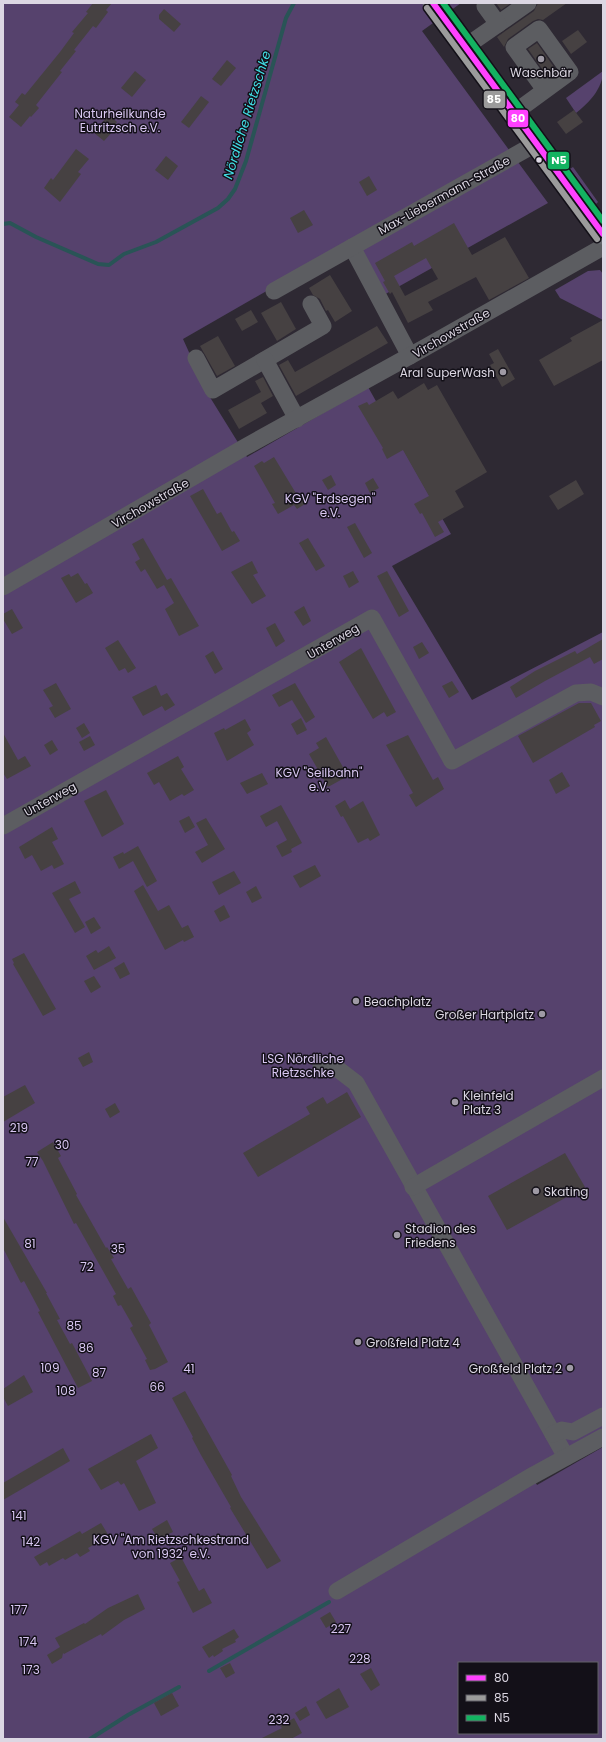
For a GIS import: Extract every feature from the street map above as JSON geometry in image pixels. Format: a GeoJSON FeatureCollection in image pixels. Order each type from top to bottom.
{"type":"FeatureCollection","features":[{"type":"Feature","properties":{"kind":"main road"},"geometry":{"type":"LineString","coordinates":[[433,3],[603,234]]}},
{"type":"Feature","properties":{"kind":"street"},"geometry":{"type":"LineString","coordinates":[[465,47],[528,3]]}},
{"type":"Feature","properties":{"kind":"street"},"geometry":{"type":"LineString","coordinates":[[485,6],[498,24]]}},
{"type":"Feature","properties":{"kind":"street"},"geometry":{"type":"LineString","coordinates":[[514,113],[545,90]]}},
{"type":"Feature","properties":{"kind":"street","name":"Max-Liebermann-Straße"},"geometry":{"type":"LineString","coordinates":[[274,291],[536,143]]}},
{"type":"Feature","properties":{"kind":"street","name":"Virchowstraße"},"geometry":{"type":"LineString","coordinates":[[3,587],[603,246]]}},
{"type":"Feature","properties":{"kind":"street"},"geometry":{"type":"LineString","coordinates":[[352,248],[410,356]]}},
{"type":"Feature","properties":{"kind":"street"},"geometry":{"type":"LineString","coordinates":[[196,358],[213,390],[323,326],[311,304]]}},
{"type":"Feature","properties":{"kind":"street"},"geometry":{"type":"LineString","coordinates":[[265,360],[297,419]]}},
{"type":"Feature","properties":{"kind":"street","name":"Unterweg"},"geometry":{"type":"LineString","coordinates":[[3,826],[372,618],[452,761],[576,693],[590,692],[603,697]]}},
{"type":"Feature","properties":{"kind":"street"},"geometry":{"type":"LineString","coordinates":[[321,1064],[339,1070],[356,1083],[413,1187],[566,1457]]}},
{"type":"Feature","properties":{"kind":"street"},"geometry":{"type":"LineString","coordinates":[[413,1187],[603,1078]]}},
{"type":"Feature","properties":{"kind":"street"},"geometry":{"type":"LineString","coordinates":[[553,1434],[562,1430],[573,1432],[603,1416]]}},
{"type":"Feature","properties":{"kind":"street"},"geometry":{"type":"LineString","coordinates":[[337,1591],[393,1555],[603,1437]]}},
{"type":"Feature","properties":{"kind":"green space","name":"LSG Nördliche Rietzschke"},"geometry":{"type":"Polygon","coordinates":[[[3,3],[461,3],[422,31],[548,203],[373,301],[343,247],[183,339],[208,394],[247,457],[368,387],[451,534],[392,566],[472,700],[603,632],[603,1429],[528,1470],[537,1485],[603,1447],[603,1739],[3,1739],[3,3]]]}},
{"type":"Feature","properties":{"kind":"green space"},"geometry":{"type":"Polygon","coordinates":[[[603,71],[601,83],[598,89],[586,105],[576,113],[566,98],[603,71]]]}},
{"type":"Feature","properties":{"kind":"green space"},"geometry":{"type":"Polygon","coordinates":[[[573,167],[598,202],[596,204],[570,169],[573,167]]]}},
{"type":"Feature","properties":{"kind":"green space"},"geometry":{"type":"Polygon","coordinates":[[[600,270],[603,274],[603,320],[560,298],[555,290],[588,271],[600,270]]]}},
{"type":"Feature","properties":{"kind":"building"},"geometry":{"type":"Polygon","coordinates":[[[93,3],[112,3],[106,10],[108,12],[96,28],[93,26],[74,50],[76,51],[60,71],[62,72],[36,105],[39,108],[21,127],[9,117],[19,105],[15,102],[22,93],[25,95],[60,52],[74,33],[72,32],[88,13],[86,12],[93,3]]]}},
{"type":"Feature","properties":{"kind":"building"},"geometry":{"type":"Polygon","coordinates":[[[496,3],[511,3],[501,10],[496,3]]]}},
{"type":"Feature","properties":{"kind":"building"},"geometry":{"type":"Polygon","coordinates":[[[538,3],[567,3],[543,20],[538,19],[533,21],[508,39],[504,47],[497,37],[534,11],[538,3]]]}},
{"type":"Feature","properties":{"kind":"building"},"geometry":{"type":"Polygon","coordinates":[[[164,9],[181,24],[174,32],[159,19],[159,15],[164,9]]]}},
{"type":"Feature","properties":{"kind":"building"},"geometry":{"type":"Polygon","coordinates":[[[578,30],[587,42],[571,54],[562,41],[578,30]]]}},
{"type":"Feature","properties":{"kind":"building","name":"Waschbär"},"geometry":{"type":"Polygon","coordinates":[[[537,43],[556,70],[547,76],[528,49],[537,43]]]}},
{"type":"Feature","properties":{"kind":"building"},"geometry":{"type":"Polygon","coordinates":[[[227,60],[236,68],[221,86],[212,79],[227,60]]]}},
{"type":"Feature","properties":{"kind":"building"},"geometry":{"type":"Polygon","coordinates":[[[135,71],[146,80],[132,97],[121,88],[135,71]]]}},
{"type":"Feature","properties":{"kind":"building"},"geometry":{"type":"Polygon","coordinates":[[[201,96],[209,102],[189,128],[181,122],[201,96]]]}},
{"type":"Feature","properties":{"kind":"building"},"geometry":{"type":"Polygon","coordinates":[[[574,110],[583,122],[566,134],[557,122],[574,110]]]}},
{"type":"Feature","properties":{"kind":"building"},"geometry":{"type":"Polygon","coordinates":[[[109,115],[117,122],[112,129],[114,130],[104,141],[93,132],[109,115]]]}},
{"type":"Feature","properties":{"kind":"building"},"geometry":{"type":"Polygon","coordinates":[[[76,149],[89,159],[78,172],[81,174],[60,202],[44,188],[51,178],[53,180],[76,149]]]}},
{"type":"Feature","properties":{"kind":"building"},"geometry":{"type":"Polygon","coordinates":[[[166,156],[178,166],[168,180],[155,170],[166,156]]]}},
{"type":"Feature","properties":{"kind":"building"},"geometry":{"type":"Polygon","coordinates":[[[369,176],[377,190],[367,196],[359,182],[369,176]]]}},
{"type":"Feature","properties":{"kind":"building"},"geometry":{"type":"Polygon","coordinates":[[[304,210],[313,225],[298,233],[290,218],[304,210]]]}},
{"type":"Feature","properties":{"kind":"building"},"geometry":{"type":"Polygon","coordinates":[[[454,223],[472,255],[505,237],[529,278],[489,300],[476,277],[428,302],[433,310],[408,323],[392,292],[390,294],[383,282],[385,281],[375,263],[412,242],[414,246],[454,223]],[[426,258],[394,276],[405,296],[438,279],[426,258]]]}},
{"type":"Feature","properties":{"kind":"building"},"geometry":{"type":"Polygon","coordinates":[[[330,275],[352,311],[335,322],[328,310],[326,311],[320,299],[313,295],[309,288],[330,275]]]}},
{"type":"Feature","properties":{"kind":"building"},"geometry":{"type":"Polygon","coordinates":[[[281,302],[296,329],[277,341],[261,313],[281,302]]]}},
{"type":"Feature","properties":{"kind":"building"},"geometry":{"type":"Polygon","coordinates":[[[251,310],[258,322],[242,331],[235,319],[251,310]]]}},
{"type":"Feature","properties":{"kind":"building"},"geometry":{"type":"Polygon","coordinates":[[[603,320],[603,360],[554,386],[539,360],[572,341],[570,338],[603,320]]]}},
{"type":"Feature","properties":{"kind":"building"},"geometry":{"type":"Polygon","coordinates":[[[377,326],[388,343],[296,396],[279,365],[288,360],[295,372],[377,326]]]}},
{"type":"Feature","properties":{"kind":"building"},"geometry":{"type":"Polygon","coordinates":[[[218,336],[235,366],[217,376],[200,346],[218,336]]]}},
{"type":"Feature","properties":{"kind":"building","name":"Aral SuperWash"},"geometry":{"type":"Polygon","coordinates":[[[498,349],[515,379],[502,387],[490,365],[494,363],[489,354],[498,349]]]}},
{"type":"Feature","properties":{"kind":"building"},"geometry":{"type":"Polygon","coordinates":[[[263,377],[273,396],[261,403],[267,413],[239,429],[228,410],[261,392],[255,381],[263,377]]]}},
{"type":"Feature","properties":{"kind":"building"},"geometry":{"type":"Polygon","coordinates":[[[424,383],[428,390],[437,385],[487,472],[455,491],[464,507],[438,522],[444,532],[435,537],[422,513],[420,514],[414,504],[429,496],[403,450],[387,459],[382,449],[383,448],[358,406],[367,402],[369,405],[393,391],[398,399],[424,383]]]}},
{"type":"Feature","properties":{"kind":"building"},"geometry":{"type":"Polygon","coordinates":[[[274,457],[297,495],[299,494],[305,504],[297,509],[294,505],[278,514],[272,504],[275,503],[254,466],[262,461],[264,463],[274,457]]]}},
{"type":"Feature","properties":{"kind":"building"},"geometry":{"type":"Polygon","coordinates":[[[331,475],[336,485],[328,490],[322,480],[331,475]]]}},
{"type":"Feature","properties":{"kind":"building"},"geometry":{"type":"Polygon","coordinates":[[[373,478],[379,488],[370,493],[365,483],[373,478]]]}},
{"type":"Feature","properties":{"kind":"building"},"geometry":{"type":"Polygon","coordinates":[[[576,480],[584,494],[558,510],[549,496],[576,480]]]}},
{"type":"Feature","properties":{"kind":"building"},"geometry":{"type":"Polygon","coordinates":[[[203,489],[217,514],[221,512],[232,532],[234,531],[240,541],[222,551],[190,496],[203,489]]]}},
{"type":"Feature","properties":{"kind":"building"},"geometry":{"type":"Polygon","coordinates":[[[355,523],[372,553],[364,558],[347,527],[355,523]]]}},
{"type":"Feature","properties":{"kind":"building"},"geometry":{"type":"Polygon","coordinates":[[[143,538],[167,580],[171,578],[199,626],[179,636],[165,609],[174,603],[164,585],[157,589],[145,569],[141,572],[135,562],[140,559],[132,544],[143,538]]]}},
{"type":"Feature","properties":{"kind":"building"},"geometry":{"type":"Polygon","coordinates":[[[308,538],[325,566],[316,571],[299,543],[308,538]]]}},
{"type":"Feature","properties":{"kind":"building"},"geometry":{"type":"Polygon","coordinates":[[[252,561],[258,573],[253,575],[266,596],[252,604],[231,572],[252,561]]]}},
{"type":"Feature","properties":{"kind":"building"},"geometry":{"type":"Polygon","coordinates":[[[353,571],[359,582],[349,588],[343,576],[353,571]]]}},
{"type":"Feature","properties":{"kind":"building"},"geometry":{"type":"Polygon","coordinates":[[[387,571],[409,611],[399,617],[377,576],[387,571]]]}},
{"type":"Feature","properties":{"kind":"building"},"geometry":{"type":"Polygon","coordinates":[[[78,573],[93,593],[76,603],[61,578],[69,574],[71,577],[78,573]]]}},
{"type":"Feature","properties":{"kind":"building"},"geometry":{"type":"Polygon","coordinates":[[[304,606],[311,621],[303,626],[294,612],[304,606]]]}},
{"type":"Feature","properties":{"kind":"building"},"geometry":{"type":"Polygon","coordinates":[[[12,609],[23,628],[12,634],[3,619],[3,614],[12,609]]]}},
{"type":"Feature","properties":{"kind":"building"},"geometry":{"type":"Polygon","coordinates":[[[275,623],[285,641],[276,647],[266,628],[275,623]]]}},
{"type":"Feature","properties":{"kind":"building"},"geometry":{"type":"Polygon","coordinates":[[[603,639],[603,659],[594,664],[590,657],[516,698],[510,687],[535,671],[575,651],[577,654],[603,639]]]}},
{"type":"Feature","properties":{"kind":"building"},"geometry":{"type":"Polygon","coordinates":[[[118,640],[136,668],[128,673],[125,668],[119,671],[105,648],[118,640]]]}},
{"type":"Feature","properties":{"kind":"building"},"geometry":{"type":"Polygon","coordinates":[[[422,642],[429,653],[419,659],[413,647],[422,642]]]}},
{"type":"Feature","properties":{"kind":"building"},"geometry":{"type":"Polygon","coordinates":[[[361,648],[396,712],[387,717],[384,712],[373,719],[339,662],[361,648]]]}},
{"type":"Feature","properties":{"kind":"building"},"geometry":{"type":"Polygon","coordinates":[[[213,651],[223,669],[215,674],[205,656],[213,651]]]}},
{"type":"Feature","properties":{"kind":"building"},"geometry":{"type":"Polygon","coordinates":[[[452,681],[459,692],[449,698],[442,686],[452,681]]]}},
{"type":"Feature","properties":{"kind":"building"},"geometry":{"type":"Polygon","coordinates":[[[56,683],[71,709],[55,718],[49,708],[53,706],[43,690],[56,683]]]}},
{"type":"Feature","properties":{"kind":"building"},"geometry":{"type":"Polygon","coordinates":[[[295,683],[315,717],[306,723],[292,700],[279,707],[272,695],[295,683]]]}},
{"type":"Feature","properties":{"kind":"building"},"geometry":{"type":"Polygon","coordinates":[[[156,685],[161,696],[167,693],[175,705],[165,711],[162,706],[143,716],[132,697],[156,685]]]}},
{"type":"Feature","properties":{"kind":"building"},"geometry":{"type":"Polygon","coordinates":[[[579,703],[591,703],[601,721],[594,725],[595,727],[533,763],[518,736],[579,703]]]}},
{"type":"Feature","properties":{"kind":"building"},"geometry":{"type":"Polygon","coordinates":[[[301,718],[307,730],[297,735],[291,724],[301,718]]]}},
{"type":"Feature","properties":{"kind":"building"},"geometry":{"type":"Polygon","coordinates":[[[245,719],[251,730],[247,733],[254,745],[227,761],[214,733],[224,728],[225,730],[245,719]]]}},
{"type":"Feature","properties":{"kind":"building"},"geometry":{"type":"Polygon","coordinates":[[[84,723],[90,733],[82,738],[76,728],[84,723]]]}},
{"type":"Feature","properties":{"kind":"building"},"geometry":{"type":"Polygon","coordinates":[[[3,733],[18,760],[25,756],[31,766],[7,779],[3,773],[3,733]]]}},
{"type":"Feature","properties":{"kind":"building"},"geometry":{"type":"Polygon","coordinates":[[[408,735],[433,780],[438,777],[444,789],[416,807],[409,795],[413,793],[386,745],[408,735]]]}},
{"type":"Feature","properties":{"kind":"building"},"geometry":{"type":"Polygon","coordinates":[[[90,736],[95,745],[84,751],[79,742],[90,736]]]}},
{"type":"Feature","properties":{"kind":"building"},"geometry":{"type":"Polygon","coordinates":[[[326,737],[348,776],[328,787],[309,754],[319,748],[316,743],[326,737]]]}},
{"type":"Feature","properties":{"kind":"building"},"geometry":{"type":"Polygon","coordinates":[[[52,740],[58,750],[50,755],[44,745],[52,740]]]}},
{"type":"Feature","properties":{"kind":"building"},"geometry":{"type":"Polygon","coordinates":[[[178,756],[184,767],[181,769],[194,790],[184,796],[182,794],[170,801],[159,782],[154,785],[147,773],[178,756]]]}},
{"type":"Feature","properties":{"kind":"building"},"geometry":{"type":"Polygon","coordinates":[[[562,772],[570,786],[556,794],[549,780],[562,772]]]}},
{"type":"Feature","properties":{"kind":"building"},"geometry":{"type":"Polygon","coordinates":[[[262,773],[268,784],[247,794],[240,783],[262,773]]]}},
{"type":"Feature","properties":{"kind":"building"},"geometry":{"type":"Polygon","coordinates":[[[106,790],[124,824],[102,837],[84,801],[106,790]]]}},
{"type":"Feature","properties":{"kind":"building"},"geometry":{"type":"Polygon","coordinates":[[[345,800],[350,809],[363,801],[380,835],[370,841],[368,838],[358,843],[343,816],[341,817],[335,806],[345,800]]]}},
{"type":"Feature","properties":{"kind":"building"},"geometry":{"type":"Polygon","coordinates":[[[281,805],[302,843],[291,849],[292,852],[282,857],[276,846],[287,840],[277,821],[266,827],[260,816],[281,805]]]}},
{"type":"Feature","properties":{"kind":"building"},"geometry":{"type":"Polygon","coordinates":[[[189,816],[195,827],[185,833],[179,821],[189,816]]]}},
{"type":"Feature","properties":{"kind":"building"},"geometry":{"type":"Polygon","coordinates":[[[206,818],[225,849],[202,863],[195,852],[208,845],[196,823],[206,818]]]}},
{"type":"Feature","properties":{"kind":"building"},"geometry":{"type":"Polygon","coordinates":[[[52,827],[58,839],[52,842],[64,864],[54,869],[52,865],[41,871],[32,855],[25,859],[19,847],[52,827]]]}},
{"type":"Feature","properties":{"kind":"building"},"geometry":{"type":"Polygon","coordinates":[[[138,846],[157,881],[147,887],[133,861],[119,869],[113,857],[123,852],[124,854],[138,846]]]}},
{"type":"Feature","properties":{"kind":"building"},"geometry":{"type":"Polygon","coordinates":[[[315,865],[321,876],[300,888],[293,876],[315,865]]]}},
{"type":"Feature","properties":{"kind":"building"},"geometry":{"type":"Polygon","coordinates":[[[234,871],[241,883],[219,895],[212,882],[234,871]]]}},
{"type":"Feature","properties":{"kind":"building"},"geometry":{"type":"Polygon","coordinates":[[[75,881],[81,893],[69,899],[85,927],[75,933],[52,893],[75,881]]]}},
{"type":"Feature","properties":{"kind":"building"},"geometry":{"type":"Polygon","coordinates":[[[143,885],[158,911],[169,905],[182,928],[188,925],[194,937],[184,942],[183,940],[165,950],[134,891],[143,885]]]}},
{"type":"Feature","properties":{"kind":"building"},"geometry":{"type":"Polygon","coordinates":[[[256,886],[262,898],[252,903],[246,892],[256,886]]]}},
{"type":"Feature","properties":{"kind":"building"},"geometry":{"type":"Polygon","coordinates":[[[224,905],[230,917],[220,922],[214,911],[224,905]]]}},
{"type":"Feature","properties":{"kind":"building"},"geometry":{"type":"Polygon","coordinates":[[[94,917],[101,928],[91,934],[85,922],[94,917]]]}},
{"type":"Feature","properties":{"kind":"building"},"geometry":{"type":"Polygon","coordinates":[[[109,946],[116,958],[94,970],[86,956],[96,950],[98,953],[109,946]]]}},
{"type":"Feature","properties":{"kind":"building"},"geometry":{"type":"Polygon","coordinates":[[[24,953],[56,1009],[43,1016],[13,964],[12,959],[24,953]]]}},
{"type":"Feature","properties":{"kind":"building"},"geometry":{"type":"Polygon","coordinates":[[[124,962],[130,974],[120,979],[114,968],[124,962]]]}},
{"type":"Feature","properties":{"kind":"building"},"geometry":{"type":"Polygon","coordinates":[[[94,976],[101,987],[91,993],[84,981],[94,976]]]}},
{"type":"Feature","properties":{"kind":"building"},"geometry":{"type":"Polygon","coordinates":[[[89,1052],[93,1062],[83,1067],[78,1058],[89,1052]]]}},
{"type":"Feature","properties":{"kind":"building"},"geometry":{"type":"Polygon","coordinates":[[[25,1085],[35,1103],[3,1122],[3,1097],[25,1085]]]}},
{"type":"Feature","properties":{"kind":"building"},"geometry":{"type":"Polygon","coordinates":[[[347,1092],[361,1117],[258,1177],[243,1153],[310,1114],[306,1107],[323,1097],[327,1104],[347,1092]]]}},
{"type":"Feature","properties":{"kind":"building"},"geometry":{"type":"Polygon","coordinates":[[[115,1103],[120,1112],[110,1118],[105,1109],[115,1103]]]}},
{"type":"Feature","properties":{"kind":"building"},"geometry":{"type":"Polygon","coordinates":[[[53,1142],[61,1156],[58,1158],[77,1194],[76,1195],[106,1248],[107,1247],[114,1258],[111,1259],[128,1289],[131,1287],[151,1323],[149,1325],[168,1362],[155,1369],[150,1370],[145,1360],[147,1359],[130,1328],[133,1326],[121,1305],[118,1306],[113,1296],[116,1294],[76,1223],[74,1224],[43,1161],[37,1152],[53,1142]]]}},
{"type":"Feature","properties":{"kind":"building","name":"Skating"},"geometry":{"type":"Polygon","coordinates":[[[565,1153],[585,1187],[507,1230],[488,1196],[565,1153]]]}},
{"type":"Feature","properties":{"kind":"building"},"geometry":{"type":"Polygon","coordinates":[[[3,1217],[47,1293],[60,1319],[57,1320],[70,1344],[72,1343],[92,1381],[78,1388],[38,1312],[40,1311],[24,1281],[21,1283],[3,1248],[3,1217]]]}},
{"type":"Feature","properties":{"kind":"building"},"geometry":{"type":"Polygon","coordinates":[[[24,1375],[33,1392],[8,1406],[3,1397],[3,1389],[24,1375]]]}},
{"type":"Feature","properties":{"kind":"building"},"geometry":{"type":"Polygon","coordinates":[[[185,1391],[232,1475],[231,1476],[241,1497],[281,1561],[267,1569],[230,1508],[231,1507],[201,1455],[172,1398],[185,1391]]]}},
{"type":"Feature","properties":{"kind":"building"},"geometry":{"type":"Polygon","coordinates":[[[151,1434],[158,1448],[136,1461],[156,1503],[139,1511],[124,1483],[121,1485],[118,1481],[101,1490],[88,1469],[151,1434]]]}},
{"type":"Feature","properties":{"kind":"building"},"geometry":{"type":"Polygon","coordinates":[[[63,1448],[70,1461],[3,1500],[3,1483],[63,1448]]]}},
{"type":"Feature","properties":{"kind":"building"},"geometry":{"type":"Polygon","coordinates":[[[167,1520],[173,1532],[158,1539],[152,1529],[167,1520]]]}},
{"type":"Feature","properties":{"kind":"building"},"geometry":{"type":"Polygon","coordinates":[[[101,1523],[109,1536],[88,1548],[90,1551],[80,1557],[77,1553],[65,1560],[63,1558],[49,1566],[47,1562],[40,1566],[34,1557],[80,1531],[82,1534],[101,1523]]]}},
{"type":"Feature","properties":{"kind":"building"},"geometry":{"type":"Polygon","coordinates":[[[181,1557],[199,1591],[204,1588],[212,1603],[193,1613],[177,1582],[180,1581],[170,1563],[181,1557]]]}},
{"type":"Feature","properties":{"kind":"building"},"geometry":{"type":"Polygon","coordinates":[[[138,1594],[145,1609],[124,1620],[102,1636],[101,1634],[64,1654],[63,1653],[62,1658],[52,1664],[47,1655],[60,1647],[55,1638],[84,1623],[85,1624],[108,1608],[138,1594]]]}},
{"type":"Feature","properties":{"kind":"building"},"geometry":{"type":"Polygon","coordinates":[[[330,1612],[336,1622],[326,1628],[320,1618],[330,1612]]]}},
{"type":"Feature","properties":{"kind":"building"},"geometry":{"type":"Polygon","coordinates":[[[234,1629],[239,1637],[235,1640],[236,1642],[222,1649],[223,1651],[214,1657],[213,1655],[209,1658],[202,1647],[234,1629]]]}},
{"type":"Feature","properties":{"kind":"building"},"geometry":{"type":"Polygon","coordinates":[[[230,1663],[235,1673],[226,1678],[220,1668],[230,1663]]]}},
{"type":"Feature","properties":{"kind":"building"},"geometry":{"type":"Polygon","coordinates":[[[371,1668],[380,1685],[371,1691],[360,1674],[371,1668]]]}},
{"type":"Feature","properties":{"kind":"building"},"geometry":{"type":"Polygon","coordinates":[[[339,1688],[349,1707],[326,1719],[316,1702],[339,1688]]]}},
{"type":"Feature","properties":{"kind":"building"},"geometry":{"type":"Polygon","coordinates":[[[172,1693],[179,1706],[161,1716],[154,1703],[172,1693]]]}},
{"type":"Feature","properties":{"kind":"building"},"geometry":{"type":"Polygon","coordinates":[[[306,1706],[310,1715],[300,1721],[295,1713],[306,1706]]]}},
{"type":"Feature","properties":{"kind":"building"},"geometry":{"type":"Polygon","coordinates":[[[294,1718],[302,1733],[291,1739],[260,1739],[282,1728],[280,1726],[294,1718]]]}},
{"type":"Feature","properties":{"kind":"waterway","name":"Nördliche Rietzschke"},"geometry":{"type":"LineString","coordinates":[[3,224],[10,223],[36,237],[98,264],[109,265],[124,254],[156,242],[218,208],[228,199],[235,189],[246,161],[286,18],[294,3]]}},
{"type":"Feature","properties":{"kind":"waterway"},"geometry":{"type":"LineString","coordinates":[[209,1671],[329,1602]]}},
{"type":"Feature","properties":{"kind":"waterway"},"geometry":{"type":"LineString","coordinates":[[90,1739],[128,1715],[179,1687]]}},
{"type":"Feature","properties":{"kind":"transit line","name":"80"},"geometry":{"type":"LineString","coordinates":[[433,3],[603,234]]}},
{"type":"Feature","properties":{"kind":"transit line","name":"N5"},"geometry":{"type":"LineString","coordinates":[[443,3],[603,221]]}},
{"type":"Feature","properties":{"kind":"transit line","name":"85"},"geometry":{"type":"LineString","coordinates":[[427,8],[597,239]]}},
{"type":"Feature","properties":{"kind":"place","name":"Waschbär"},"geometry":{"type":"Point","coordinates":[541,59]}},
{"type":"Feature","properties":{"kind":"place","name":"Aral SuperWash"},"geometry":{"type":"Point","coordinates":[503,372]}},
{"type":"Feature","properties":{"kind":"place","name":"Beachplatz"},"geometry":{"type":"Point","coordinates":[356,1001]}},
{"type":"Feature","properties":{"kind":"place","name":"Großer Hartplatz"},"geometry":{"type":"Point","coordinates":[542,1014]}},
{"type":"Feature","properties":{"kind":"place","name":"Kleinfeld Platz 3"},"geometry":{"type":"Point","coordinates":[455,1102]}},
{"type":"Feature","properties":{"kind":"place","name":"Skating"},"geometry":{"type":"Point","coordinates":[536,1191]}},
{"type":"Feature","properties":{"kind":"place","name":"Stadion des Friedens"},"geometry":{"type":"Point","coordinates":[397,1235]}},
{"type":"Feature","properties":{"kind":"place","name":"Großfeld Platz 4"},"geometry":{"type":"Point","coordinates":[358,1342]}},
{"type":"Feature","properties":{"kind":"place","name":"Großfeld Platz 2"},"geometry":{"type":"Point","coordinates":[570,1368]}},
{"type":"Feature","properties":{"kind":"park label","name":"Naturheilkunde Eutritzsch e.V."},"geometry":{"type":"Point","coordinates":[120,120]}},
{"type":"Feature","properties":{"kind":"park label","name":"KGV \"Erdsegen\" e.V."},"geometry":{"type":"Point","coordinates":[330,505]}},
{"type":"Feature","properties":{"kind":"park label","name":"KGV \"Seilbahn\" e.V."},"geometry":{"type":"Point","coordinates":[319,779]}},
{"type":"Feature","properties":{"kind":"park label","name":"219"},"geometry":{"type":"Point","coordinates":[19,1127]}},
{"type":"Feature","properties":{"kind":"park label","name":"30"},"geometry":{"type":"Point","coordinates":[62,1144]}},
{"type":"Feature","properties":{"kind":"park label","name":"77"},"geometry":{"type":"Point","coordinates":[32,1161]}},
{"type":"Feature","properties":{"kind":"park label","name":"81"},"geometry":{"type":"Point","coordinates":[30,1243]}},
{"type":"Feature","properties":{"kind":"park label","name":"35"},"geometry":{"type":"Point","coordinates":[118,1248]}},
{"type":"Feature","properties":{"kind":"park label","name":"72"},"geometry":{"type":"Point","coordinates":[87,1266]}},
{"type":"Feature","properties":{"kind":"park label","name":"86"},"geometry":{"type":"Point","coordinates":[86,1347]}},
{"type":"Feature","properties":{"kind":"park label","name":"109"},"geometry":{"type":"Point","coordinates":[50,1367]}},
{"type":"Feature","properties":{"kind":"park label","name":"41"},"geometry":{"type":"Point","coordinates":[189,1368]}},
{"type":"Feature","properties":{"kind":"park label","name":"87"},"geometry":{"type":"Point","coordinates":[99,1372]}},
{"type":"Feature","properties":{"kind":"park label","name":"66"},"geometry":{"type":"Point","coordinates":[157,1386]}},
{"type":"Feature","properties":{"kind":"park label","name":"108"},"geometry":{"type":"Point","coordinates":[66,1390]}},
{"type":"Feature","properties":{"kind":"park label","name":"141"},"geometry":{"type":"Point","coordinates":[19,1515]}},
{"type":"Feature","properties":{"kind":"park label","name":"142"},"geometry":{"type":"Point","coordinates":[31,1541]}},
{"type":"Feature","properties":{"kind":"park label","name":"KGV \"Am Rietzschkestrand von 1932\" e.V."},"geometry":{"type":"Point","coordinates":[171,1546]}},
{"type":"Feature","properties":{"kind":"park label","name":"177"},"geometry":{"type":"Point","coordinates":[19,1609]}},
{"type":"Feature","properties":{"kind":"park label","name":"227"},"geometry":{"type":"Point","coordinates":[341,1628]}},
{"type":"Feature","properties":{"kind":"park label","name":"174"},"geometry":{"type":"Point","coordinates":[28,1641]}},
{"type":"Feature","properties":{"kind":"park label","name":"228"},"geometry":{"type":"Point","coordinates":[360,1658]}},
{"type":"Feature","properties":{"kind":"park label","name":"173"},"geometry":{"type":"Point","coordinates":[31,1669]}},
{"type":"Feature","properties":{"kind":"park label","name":"232"},"geometry":{"type":"Point","coordinates":[279,1719]}}]}
